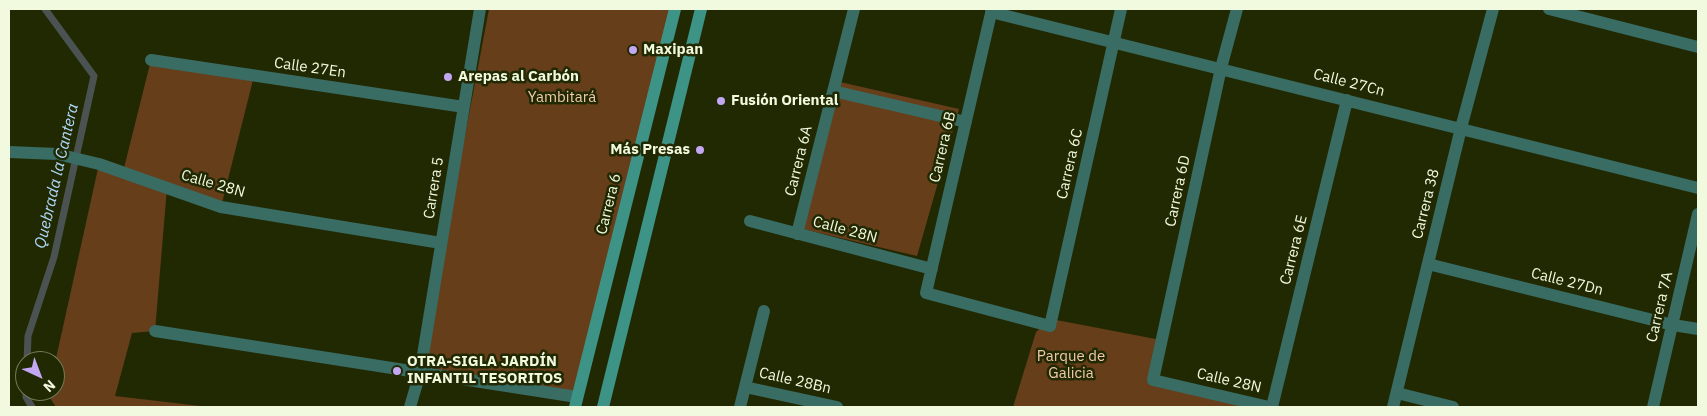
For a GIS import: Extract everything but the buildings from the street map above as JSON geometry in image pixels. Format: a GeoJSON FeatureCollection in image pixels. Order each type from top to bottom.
{"type":"FeatureCollection","features":[{"type":"Feature","properties":{"kind":"main road","name":"Carrera 6"},"geometry":{"type":"LineString","coordinates":[[576,402],[675,9]]}},
{"type":"Feature","properties":{"kind":"main road"},"geometry":{"type":"LineString","coordinates":[[603,407],[701,9]]}},
{"type":"Feature","properties":{"kind":"street","name":"Carrera 5"},"geometry":{"type":"LineString","coordinates":[[410,407],[420,373],[480,9]]}},
{"type":"Feature","properties":{"kind":"street","name":"Carrera 6A"},"geometry":{"type":"LineString","coordinates":[[797,234],[854,9]]}},
{"type":"Feature","properties":{"kind":"street","name":"Carrera 6C"},"geometry":{"type":"LineString","coordinates":[[926,293],[1050,326],[1121,9]]}},
{"type":"Feature","properties":{"kind":"street","name":"Carrera 6D"},"geometry":{"type":"LineString","coordinates":[[1153,380],[1221,68],[1237,9]]}},
{"type":"Feature","properties":{"kind":"street","name":"Carrera 38"},"geometry":{"type":"LineString","coordinates":[[1393,407],[1461,128],[1493,9]]}},
{"type":"Feature","properties":{"kind":"street"},"geometry":{"type":"LineString","coordinates":[[1549,9],[1698,46]]}},
{"type":"Feature","properties":{"kind":"street","name":"Calle 27Cn"},"geometry":{"type":"LineString","coordinates":[[992,10],[1698,188]]}},
{"type":"Feature","properties":{"kind":"street","name":"Carrera 6B"},"geometry":{"type":"LineString","coordinates":[[926,293],[992,10]]}},
{"type":"Feature","properties":{"kind":"street","name":"Calle 27En"},"geometry":{"type":"LineString","coordinates":[[151,60],[464,107]]}},
{"type":"Feature","properties":{"kind":"street"},"geometry":{"type":"LineString","coordinates":[[833,91],[966,122]]}},
{"type":"Feature","properties":{"kind":"street","name":"Carrera 6E"},"geometry":{"type":"LineString","coordinates":[[1271,407],[1347,100]]}},
{"type":"Feature","properties":{"kind":"street","name":"Calle 28N"},"geometry":{"type":"LineString","coordinates":[[9,152],[57,154],[99,164],[221,207],[442,243]]}},
{"type":"Feature","properties":{"kind":"street","name":"Carrera 7A"},"geometry":{"type":"LineString","coordinates":[[1653,407],[1698,214]]}},
{"type":"Feature","properties":{"kind":"street","name":"Calle 28N"},"geometry":{"type":"LineString","coordinates":[[750,221],[932,269]]}},
{"type":"Feature","properties":{"kind":"street","name":"Calle 27Dn"},"geometry":{"type":"LineString","coordinates":[[1428,264],[1673,325],[1698,329]]}},
{"type":"Feature","properties":{"kind":"street"},"geometry":{"type":"LineString","coordinates":[[740,407],[764,311]]}},
{"type":"Feature","properties":{"kind":"street"},"geometry":{"type":"LineString","coordinates":[[154,331],[420,373],[576,402]]}},
{"type":"Feature","properties":{"kind":"street","name":"Calle 28N"},"geometry":{"type":"LineString","coordinates":[[1153,380],[1271,407]]}},
{"type":"Feature","properties":{"kind":"street","name":"Calle 28Bn"},"geometry":{"type":"LineString","coordinates":[[745,386],[837,407]]}},
{"type":"Feature","properties":{"kind":"street"},"geometry":{"type":"LineString","coordinates":[[1397,392],[1454,407]]}},
{"type":"Feature","properties":{"kind":"green space","name":"Yambitará"},"geometry":{"type":"Polygon","coordinates":[[[489,9],[675,9],[577,397],[420,373],[489,9]]]}},
{"type":"Feature","properties":{"kind":"green space"},"geometry":{"type":"Polygon","coordinates":[[[151,60],[254,76],[221,207],[167,188],[155,331],[132,333],[115,396],[209,407],[56,407],[52,401],[65,401],[65,351],[58,351],[99,164],[123,172],[151,60]]]}},
{"type":"Feature","properties":{"kind":"green space"},"geometry":{"type":"Polygon","coordinates":[[[840,82],[959,109],[917,256],[798,228],[840,82]]]}},
{"type":"Feature","properties":{"kind":"green space","name":"Parque de Galicia"},"geometry":{"type":"Polygon","coordinates":[[[1051,319],[1161,340],[1153,380],[1269,407],[1013,407],[1036,332],[1051,319]]]}},
{"type":"Feature","properties":{"kind":"waterway","name":"Quebrada la Cantera"},"geometry":{"type":"LineString","coordinates":[[27,351],[28,336],[54,257],[94,76],[45,9]]}},
{"type":"Feature","properties":{"kind":"waterway","name":"Quebrada la Cantera"},"geometry":{"type":"LineString","coordinates":[[28,401],[32,407]]}},
{"type":"Feature","properties":{"kind":"place","name":"Maxipan"},"geometry":{"type":"Point","coordinates":[633,50]}},
{"type":"Feature","properties":{"kind":"place","name":"Arepas al Carbón"},"geometry":{"type":"Point","coordinates":[448,77]}},
{"type":"Feature","properties":{"kind":"place","name":"Fusión Oriental"},"geometry":{"type":"Point","coordinates":[721,101]}},
{"type":"Feature","properties":{"kind":"place","name":"Más Presas"},"geometry":{"type":"Point","coordinates":[700,150]}},
{"type":"Feature","properties":{"kind":"place","name":"OTRA-SIGLA JARDÍN INFANTIL TESORITOS"},"geometry":{"type":"Point","coordinates":[397,371]}}]}
